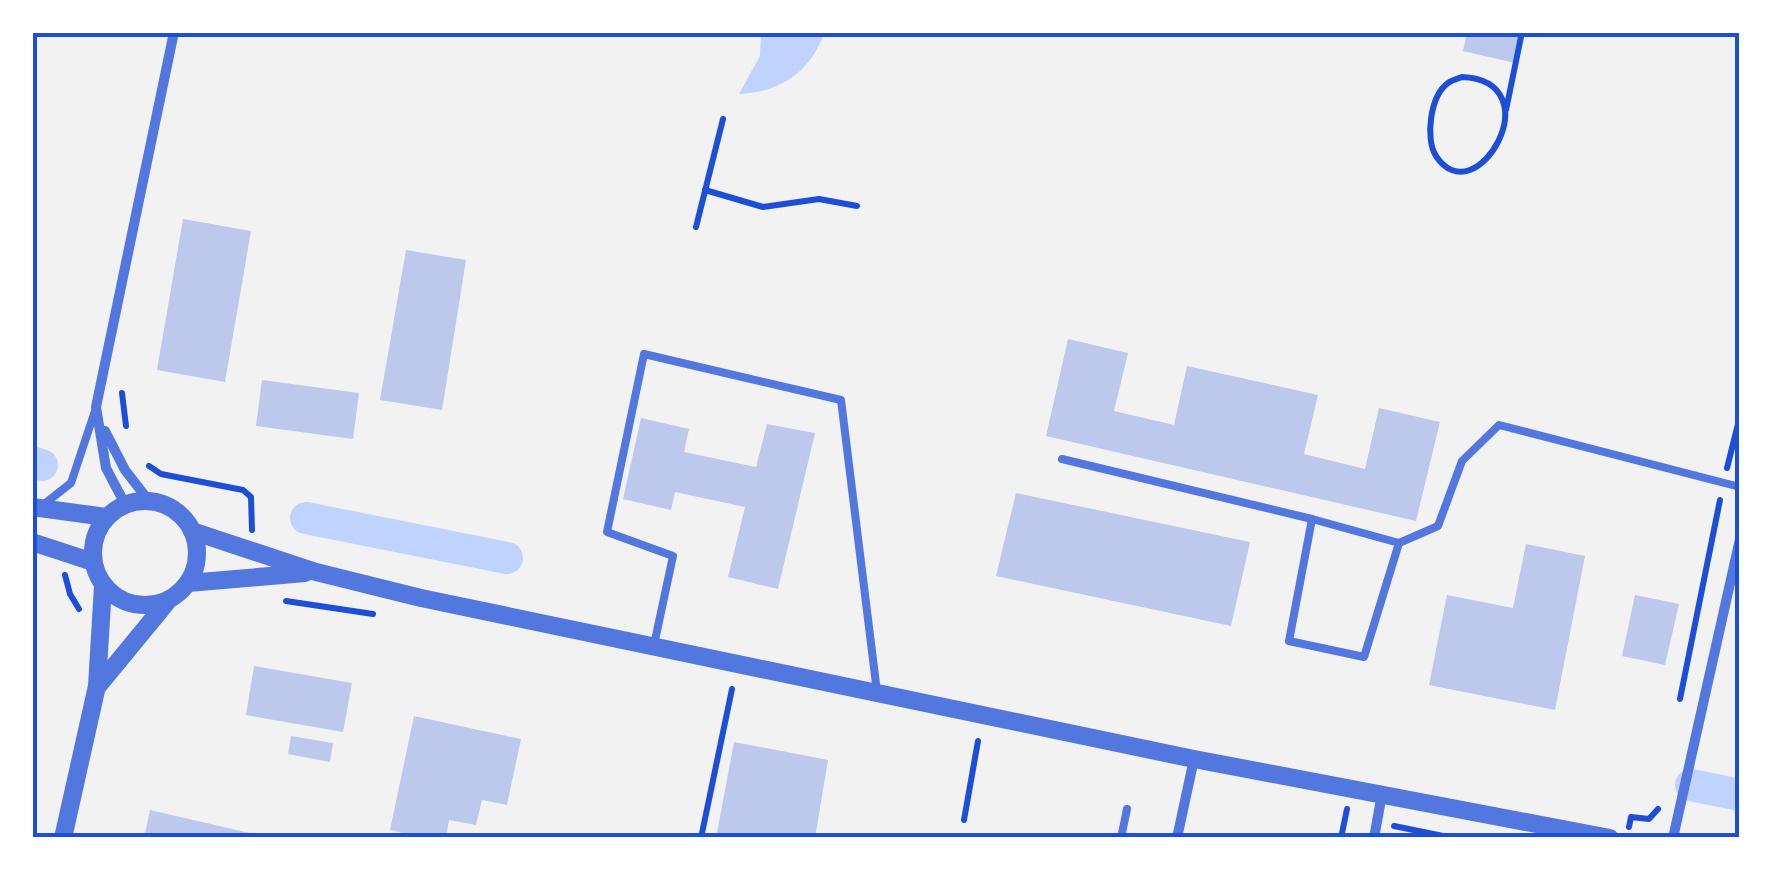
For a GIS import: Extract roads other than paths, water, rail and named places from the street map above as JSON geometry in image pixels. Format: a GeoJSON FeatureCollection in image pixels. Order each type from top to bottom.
{"type":"FeatureCollection","features":[{"type":"Feature","properties":{"kind":"street"},"geometry":{"type":"LineString","coordinates":[[125,504],[106,468],[96,407],[174,32]]}},
{"type":"Feature","properties":{"kind":"street"},"geometry":{"type":"LineString","coordinates":[[96,407],[108,441],[150,501]]}},
{"type":"Feature","properties":{"kind":"street"},"geometry":{"type":"LineString","coordinates":[[97,686],[167,601],[188,584],[197,558],[192,531],[175,510],[150,501],[125,504],[106,518],[97,531],[92,546],[93,562],[104,586],[116,598],[150,606],[167,601]]}},
{"type":"Feature","properties":{"kind":"street"},"geometry":{"type":"LineString","coordinates":[[36,507],[106,518]]}},
{"type":"Feature","properties":{"kind":"street"},"geometry":{"type":"LineString","coordinates":[[192,531],[316,572],[654,646],[1194,758],[1610,838]]}},
{"type":"Feature","properties":{"kind":"street"},"geometry":{"type":"LineString","coordinates":[[1672,838],[1740,539]]}},
{"type":"Feature","properties":{"kind":"street"},"geometry":{"type":"LineString","coordinates":[[32,542],[93,562]]}},
{"type":"Feature","properties":{"kind":"street"},"geometry":{"type":"LineString","coordinates":[[188,584],[316,572]]}},
{"type":"Feature","properties":{"kind":"street"},"geometry":{"type":"LineString","coordinates":[[63,838],[97,686],[104,586]]}},
{"type":"Feature","properties":{"kind":"street"},"geometry":{"type":"LineString","coordinates":[[1177,838],[1194,758]]}},
{"type":"Feature","properties":{"kind":"street"},"geometry":{"type":"LineString","coordinates":[[1374,838],[1382,794]]}},
{"type":"Feature","properties":{"kind":"lane"},"geometry":{"type":"LineString","coordinates":[[654,646],[673,556],[608,532],[644,354],[841,400],[877,692]]}},
{"type":"Feature","properties":{"kind":"lane"},"geometry":{"type":"LineString","coordinates":[[36,507],[70,483],[96,407]]}},
{"type":"Feature","properties":{"kind":"lane"},"geometry":{"type":"LineString","coordinates":[[1062,459],[1398,543],[1438,526],[1462,461],[1499,425],[1740,487]]}},
{"type":"Feature","properties":{"kind":"lane"},"geometry":{"type":"LineString","coordinates":[[1312,519],[1289,642],[1364,656],[1398,543]]}},
{"type":"Feature","properties":{"kind":"lane"},"geometry":{"type":"LineString","coordinates":[[1121,838],[1127,809]]}},
{"type":"Feature","properties":{"kind":"water"},"geometry":{"type":"Polygon","coordinates":[[[761,33],[824,33],[811,59],[792,77],[768,89],[739,94],[760,56],[761,33]]]}},
{"type":"Feature","properties":{"kind":"waterway"},"geometry":{"type":"LineString","coordinates":[[32,462],[42,465]]}},
{"type":"Feature","properties":{"kind":"waterway"},"geometry":{"type":"LineString","coordinates":[[306,518],[507,558]]}},
{"type":"Feature","properties":{"kind":"waterway"},"geometry":{"type":"LineString","coordinates":[[1691,785],[1740,795]]}}]}
